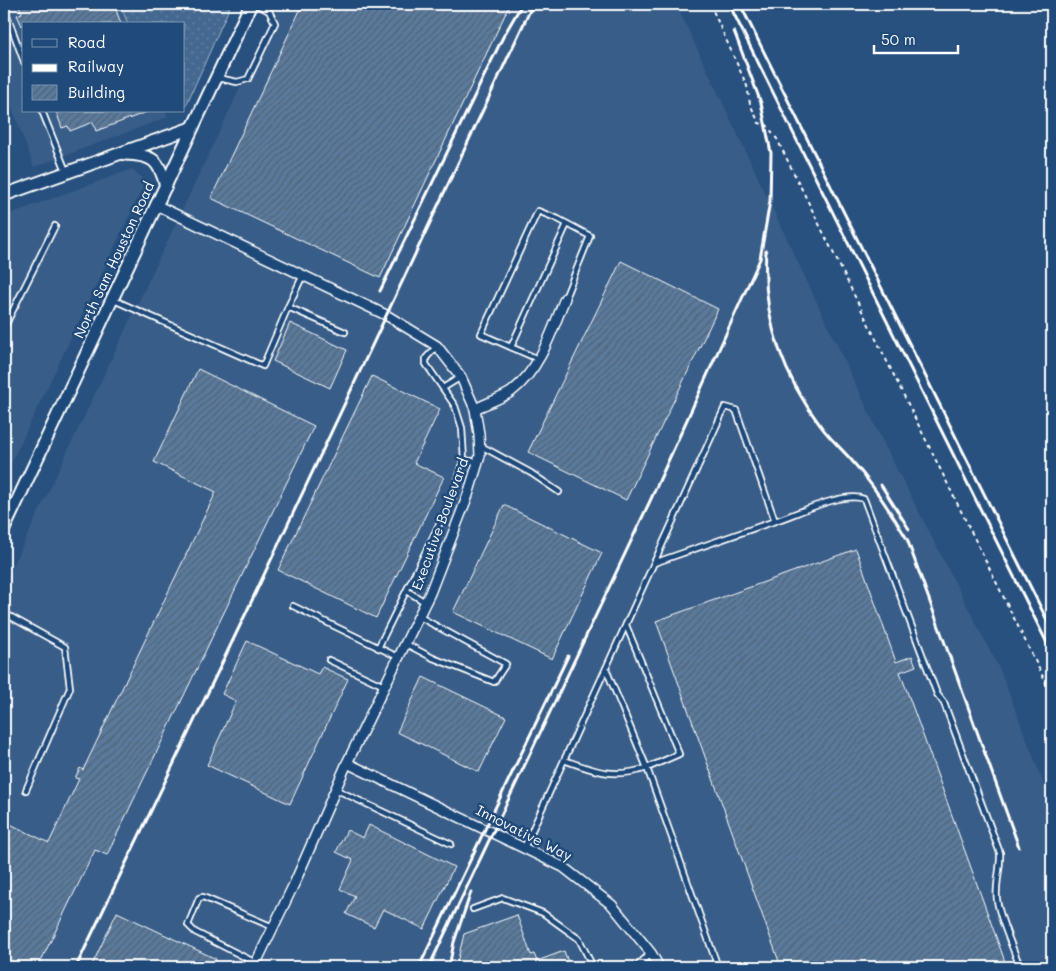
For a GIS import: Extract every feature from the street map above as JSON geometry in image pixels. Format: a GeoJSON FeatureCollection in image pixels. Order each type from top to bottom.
{"type":"FeatureCollection","features":[{"type":"Feature","properties":{"kind":"street","name":"North Sam Houston Road"},"geometry":{"type":"LineString","coordinates":[[4,528],[158,206],[191,128],[251,4]]}},
{"type":"Feature","properties":{"kind":"street"},"geometry":{"type":"LineString","coordinates":[[4,195],[191,128]]}},
{"type":"Feature","properties":{"kind":"street"},"geometry":{"type":"LineString","coordinates":[[119,154],[143,155],[153,159],[160,166],[166,186]]}},
{"type":"Feature","properties":{"kind":"street","name":"Executive Boulevard"},"geometry":{"type":"LineString","coordinates":[[158,206],[386,315],[437,346],[461,377],[476,409],[480,446],[478,462],[468,495],[425,602],[346,763],[255,965]]}},
{"type":"Feature","properties":{"kind":"street"},"geometry":{"type":"LineString","coordinates":[[476,409],[509,393],[528,377],[548,340],[564,298]]}},
{"type":"Feature","properties":{"kind":"street","name":"Innovative Way"},"geometry":{"type":"LineString","coordinates":[[346,763],[563,867],[612,905],[651,953],[659,967]]}},
{"type":"Feature","properties":{"kind":"lane"},"geometry":{"type":"LineString","coordinates":[[216,78],[238,82],[248,79],[275,23],[269,11],[256,4]]}},
{"type":"Feature","properties":{"kind":"lane"},"geometry":{"type":"LineString","coordinates":[[4,7],[22,56]]}},
{"type":"Feature","properties":{"kind":"lane"},"geometry":{"type":"LineString","coordinates":[[42,112],[66,173]]}},
{"type":"Feature","properties":{"kind":"lane"},"geometry":{"type":"LineString","coordinates":[[538,359],[481,334],[538,212],[568,224],[590,236],[564,298]]}},
{"type":"Feature","properties":{"kind":"lane"},"geometry":{"type":"LineString","coordinates":[[511,347],[568,224]]}},
{"type":"Feature","properties":{"kind":"lane"},"geometry":{"type":"LineString","coordinates":[[4,328],[55,226]]}},
{"type":"Feature","properties":{"kind":"lane"},"geometry":{"type":"LineString","coordinates":[[113,300],[263,366],[303,275]]}},
{"type":"Feature","properties":{"kind":"lane"},"geometry":{"type":"LineString","coordinates":[[288,307],[344,332]]}},
{"type":"Feature","properties":{"kind":"lane"},"geometry":{"type":"LineString","coordinates":[[378,648],[453,496],[464,460],[462,428],[455,406],[429,372],[426,364],[426,358],[437,346]]}},
{"type":"Feature","properties":{"kind":"lane"},"geometry":{"type":"LineString","coordinates":[[443,388],[461,377]]}},
{"type":"Feature","properties":{"kind":"lane"},"geometry":{"type":"LineString","coordinates":[[524,848],[725,407],[736,410],[775,521]]}},
{"type":"Feature","properties":{"kind":"lane"},"geometry":{"type":"LineString","coordinates":[[480,446],[560,492]]}},
{"type":"Feature","properties":{"kind":"lane"},"geometry":{"type":"LineString","coordinates":[[464,460],[478,462]]}},
{"type":"Feature","properties":{"kind":"lane"},"geometry":{"type":"LineString","coordinates":[[654,563],[840,498],[857,496],[864,499],[937,694],[944,703],[1000,853],[1001,868],[997,887],[997,901],[1020,967]]}},
{"type":"Feature","properties":{"kind":"lane"},"geometry":{"type":"LineString","coordinates":[[407,591],[425,602]]}},
{"type":"Feature","properties":{"kind":"lane"},"geometry":{"type":"LineString","coordinates":[[293,606],[398,657]]}},
{"type":"Feature","properties":{"kind":"lane"},"geometry":{"type":"LineString","coordinates":[[4,613],[65,647],[70,688],[26,790]]}},
{"type":"Feature","properties":{"kind":"lane"},"geometry":{"type":"LineString","coordinates":[[405,644],[494,682],[506,664],[418,616]]}},
{"type":"Feature","properties":{"kind":"lane"},"geometry":{"type":"LineString","coordinates":[[564,760],[604,774],[626,773],[646,768],[679,754],[626,625]]}},
{"type":"Feature","properties":{"kind":"lane"},"geometry":{"type":"LineString","coordinates":[[329,660],[384,686]]}},
{"type":"Feature","properties":{"kind":"lane"},"geometry":{"type":"LineString","coordinates":[[606,669],[646,768],[718,967]]}},
{"type":"Feature","properties":{"kind":"lane"},"geometry":{"type":"LineString","coordinates":[[335,789],[451,844]]}},
{"type":"Feature","properties":{"kind":"lane"},"geometry":{"type":"LineString","coordinates":[[255,965],[200,935],[188,925],[199,898],[203,897],[273,927]]}},
{"type":"Feature","properties":{"kind":"lane"},"geometry":{"type":"LineString","coordinates":[[473,909],[503,898],[543,913],[578,939],[593,967]]}},
{"type":"Feature","properties":{"kind":"lane"},"geometry":{"type":"LineString","coordinates":[[636,967],[651,953]]}},
{"type":"Feature","properties":{"kind":"path"},"geometry":{"type":"LineString","coordinates":[[710,4],[747,86],[750,104],[759,123],[767,126],[777,139],[1052,695]]}},
{"type":"Feature","properties":{"kind":"shaded area"},"geometry":{"type":"Polygon","coordinates":[[[4,4],[126,4],[132,22],[22,22],[22,112],[166,112],[168,117],[34,167],[4,86],[4,4]]]}},
{"type":"Feature","properties":{"kind":"shaded area"},"geometry":{"type":"Polygon","coordinates":[[[120,4],[231,4],[185,108],[185,22],[127,22],[120,4]]]}},
{"type":"Feature","properties":{"kind":"shaded area"},"geometry":{"type":"Polygon","coordinates":[[[280,4],[676,4],[880,436],[1001,672],[1052,806],[1052,967],[4,967],[4,585],[280,4]]]}},
{"type":"Feature","properties":{"kind":"shaded area"},"geometry":{"type":"Polygon","coordinates":[[[132,169],[146,181],[4,478],[4,216],[132,169]]]}},
{"type":"Feature","properties":{"kind":"building"},"geometry":{"type":"Polygon","coordinates":[[[18,4],[114,4],[120,22],[22,22],[22,26],[17,15],[22,13],[18,4]]]}},
{"type":"Feature","properties":{"kind":"building"},"geometry":{"type":"Polygon","coordinates":[[[303,4],[510,4],[380,278],[211,198],[303,4]]]}},
{"type":"Feature","properties":{"kind":"building"},"geometry":{"type":"Polygon","coordinates":[[[56,112],[147,112],[96,131],[93,122],[70,131],[68,126],[62,128],[56,112]]]}},
{"type":"Feature","properties":{"kind":"building"},"geometry":{"type":"Polygon","coordinates":[[[621,261],[718,309],[626,500],[528,452],[621,261]]]}},
{"type":"Feature","properties":{"kind":"building"},"geometry":{"type":"Polygon","coordinates":[[[290,323],[347,350],[330,388],[273,361],[290,323]]]}},
{"type":"Feature","properties":{"kind":"building"},"geometry":{"type":"Polygon","coordinates":[[[198,369],[314,426],[107,855],[95,850],[38,967],[4,967],[4,821],[49,843],[79,779],[75,778],[80,768],[83,770],[216,492],[154,462],[198,369]]]}},
{"type":"Feature","properties":{"kind":"building"},"geometry":{"type":"Polygon","coordinates":[[[372,376],[440,409],[414,463],[444,477],[376,618],[278,570],[372,376]]]}},
{"type":"Feature","properties":{"kind":"building"},"geometry":{"type":"Polygon","coordinates":[[[504,505],[602,553],[552,659],[453,612],[504,505]]]}},
{"type":"Feature","properties":{"kind":"building"},"geometry":{"type":"Polygon","coordinates":[[[856,549],[896,662],[912,656],[916,666],[900,672],[1007,967],[781,967],[656,621],[856,549]]]}},
{"type":"Feature","properties":{"kind":"building"},"geometry":{"type":"Polygon","coordinates":[[[247,641],[318,674],[322,667],[348,679],[290,804],[207,765],[236,701],[222,694],[247,641]]]}},
{"type":"Feature","properties":{"kind":"building"},"geometry":{"type":"Polygon","coordinates":[[[423,677],[506,717],[479,772],[397,732],[423,677]]]}},
{"type":"Feature","properties":{"kind":"building"},"geometry":{"type":"Polygon","coordinates":[[[369,825],[454,867],[424,929],[383,909],[374,927],[346,914],[355,896],[340,889],[353,860],[336,852],[347,830],[363,838],[369,825]]]}},
{"type":"Feature","properties":{"kind":"building"},"geometry":{"type":"Polygon","coordinates":[[[117,912],[216,959],[212,967],[91,967],[117,912]]]}},
{"type":"Feature","properties":{"kind":"building"},"geometry":{"type":"Polygon","coordinates":[[[517,915],[531,955],[534,954],[537,961],[564,951],[570,967],[456,967],[464,934],[517,915]]]}},
{"type":"Feature","properties":{"kind":"railway"},"geometry":{"type":"LineString","coordinates":[[380,291],[503,37],[522,4]]}},
{"type":"Feature","properties":{"kind":"railway"},"geometry":{"type":"LineString","coordinates":[[76,967],[246,613],[533,4]]}},
{"type":"Feature","properties":{"kind":"railway"},"geometry":{"type":"LineString","coordinates":[[729,4],[1052,653]]}},
{"type":"Feature","properties":{"kind":"railway"},"geometry":{"type":"LineString","coordinates":[[740,4],[1052,630]]}},
{"type":"Feature","properties":{"kind":"railway"},"geometry":{"type":"LineString","coordinates":[[429,967],[650,501],[760,259],[770,201],[771,153],[761,103],[734,31]]}},
{"type":"Feature","properties":{"kind":"railway"},"geometry":{"type":"LineString","coordinates":[[766,251],[767,298],[771,321],[785,364],[806,405],[827,434],[868,480],[907,539],[1019,847]]}},
{"type":"Feature","properties":{"kind":"railway"},"geometry":{"type":"LineString","coordinates":[[881,485],[909,529]]}},
{"type":"Feature","properties":{"kind":"railway"},"geometry":{"type":"LineString","coordinates":[[419,967],[568,656]]}},
{"type":"Feature","properties":{"kind":"railway"},"geometry":{"type":"LineString","coordinates":[[449,967],[454,942],[471,892]]}}]}
